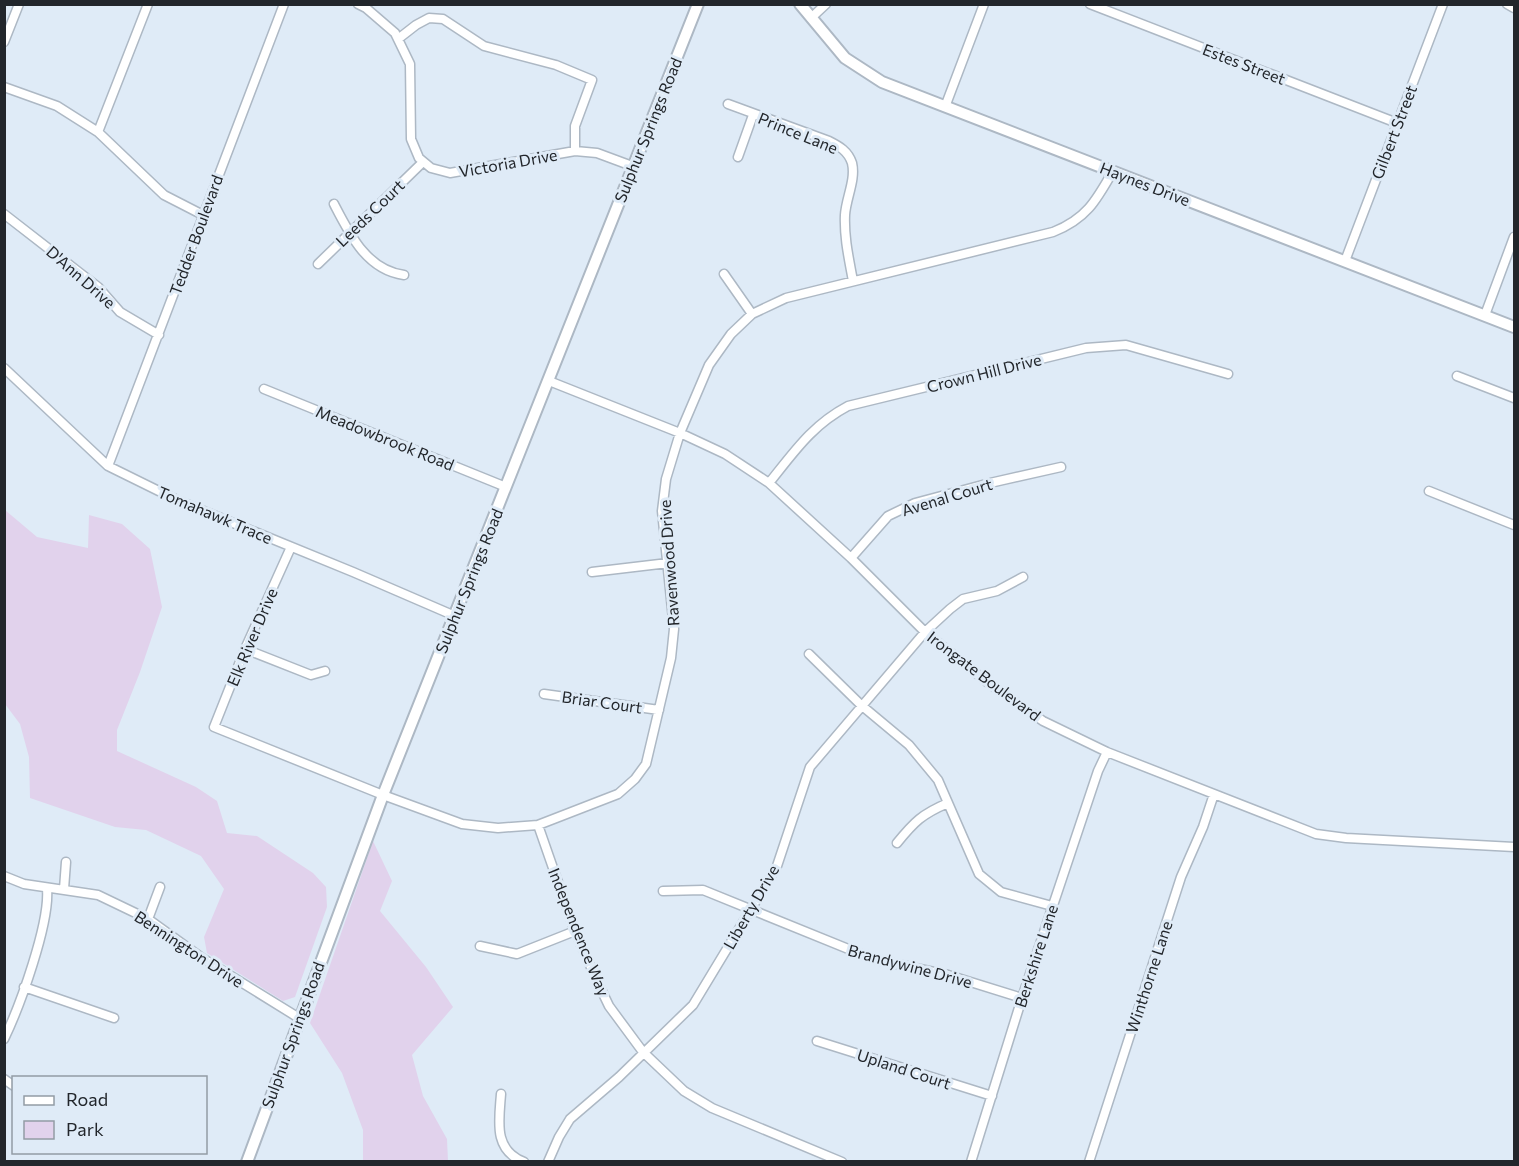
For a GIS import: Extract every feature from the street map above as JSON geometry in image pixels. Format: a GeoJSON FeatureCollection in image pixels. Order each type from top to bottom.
{"type":"FeatureCollection","features":[{"type":"Feature","properties":{"kind":"street"},"geometry":{"type":"LineString","coordinates":[[4,42],[19,4]]}},
{"type":"Feature","properties":{"kind":"street"},"geometry":{"type":"LineString","coordinates":[[98,132],[148,4]]}},
{"type":"Feature","properties":{"kind":"street","name":"Tedder Boulevard"},"geometry":{"type":"LineString","coordinates":[[108,466],[284,4]]}},
{"type":"Feature","properties":{"kind":"street"},"geometry":{"type":"LineString","coordinates":[[358,4],[395,33],[410,64],[411,139],[423,162]]}},
{"type":"Feature","properties":{"kind":"street","name":"Sulphur Springs Road"},"geometry":{"type":"LineString","coordinates":[[247,1161],[383,795],[698,4]]}},
{"type":"Feature","properties":{"kind":"street","name":"Haynes Drive"},"geometry":{"type":"LineString","coordinates":[[800,4],[845,58],[882,82],[1515,327]]}},
{"type":"Feature","properties":{"kind":"street"},"geometry":{"type":"LineString","coordinates":[[811,18],[826,4]]}},
{"type":"Feature","properties":{"kind":"street"},"geometry":{"type":"LineString","coordinates":[[945,107],[984,4]]}},
{"type":"Feature","properties":{"kind":"street","name":"Estes Street"},"geometry":{"type":"LineString","coordinates":[[1090,4],[1397,123]]}},
{"type":"Feature","properties":{"kind":"street","name":"Gilbert Street"},"geometry":{"type":"LineString","coordinates":[[1345,261],[1443,4]]}},
{"type":"Feature","properties":{"kind":"street"},"geometry":{"type":"LineString","coordinates":[[1508,4],[1515,8]]}},
{"type":"Feature","properties":{"kind":"street"},"geometry":{"type":"LineString","coordinates":[[398,39],[429,18],[442,19],[484,46],[556,65],[592,80],[575,126],[575,151]]}},
{"type":"Feature","properties":{"kind":"street"},"geometry":{"type":"LineString","coordinates":[[4,87],[57,106],[98,132],[164,195],[203,215]]}},
{"type":"Feature","properties":{"kind":"street","name":"Prince Lane"},"geometry":{"type":"LineString","coordinates":[[728,104],[829,141],[849,155],[853,166],[845,214],[845,240],[853,281]]}},
{"type":"Feature","properties":{"kind":"street"},"geometry":{"type":"LineString","coordinates":[[738,157],[753,115]]}},
{"type":"Feature","properties":{"kind":"street","name":"Victoria Drive"},"geometry":{"type":"LineString","coordinates":[[423,162],[431,168],[450,173],[575,151],[597,153],[632,166]]}},
{"type":"Feature","properties":{"kind":"street","name":"Leeds Court"},"geometry":{"type":"LineString","coordinates":[[318,264],[423,162]]}},
{"type":"Feature","properties":{"kind":"street","name":"Ravenwood Drive"},"geometry":{"type":"LineString","coordinates":[[214,727],[462,824],[498,828],[538,825],[618,794],[635,779],[646,764],[671,658],[674,629],[662,511],[666,479],[680,433],[710,365],[731,334],[752,314],[786,298],[1053,232],[1083,215],[1094,203],[1113,171]]}},
{"type":"Feature","properties":{"kind":"street"},"geometry":{"type":"LineString","coordinates":[[334,204],[349,232],[378,267],[404,275]]}},
{"type":"Feature","properties":{"kind":"street","name":"D'Ann Drive"},"geometry":{"type":"LineString","coordinates":[[4,214],[98,287],[120,312],[159,335]]}},
{"type":"Feature","properties":{"kind":"street"},"geometry":{"type":"LineString","coordinates":[[1485,315],[1515,237]]}},
{"type":"Feature","properties":{"kind":"street"},"geometry":{"type":"LineString","coordinates":[[724,274],[752,314]]}},
{"type":"Feature","properties":{"kind":"street","name":"Crown Hill Drive"},"geometry":{"type":"LineString","coordinates":[[769,483],[815,428],[829,416],[848,406],[1086,348],[1126,345],[1228,374]]}},
{"type":"Feature","properties":{"kind":"street","name":"Tomahawk Trace"},"geometry":{"type":"LineString","coordinates":[[4,368],[108,466],[177,500],[455,616]]}},
{"type":"Feature","properties":{"kind":"street"},"geometry":{"type":"LineString","coordinates":[[1457,376],[1515,398]]}},
{"type":"Feature","properties":{"kind":"street","name":"Irongate Boulevard"},"geometry":{"type":"LineString","coordinates":[[549,381],[725,453],[769,483],[851,558],[925,632],[987,682],[1043,721],[1107,752],[1316,834],[1346,838],[1515,847]]}},
{"type":"Feature","properties":{"kind":"street","name":"Meadowbrook Road"},"geometry":{"type":"LineString","coordinates":[[264,389],[506,487]]}},
{"type":"Feature","properties":{"kind":"street","name":"Avenal Court"},"geometry":{"type":"LineString","coordinates":[[851,558],[888,516],[915,503],[1061,467]]}},
{"type":"Feature","properties":{"kind":"street"},"geometry":{"type":"LineString","coordinates":[[1429,491],[1515,525]]}},
{"type":"Feature","properties":{"kind":"street","name":"Elk River Drive"},"geometry":{"type":"LineString","coordinates":[[214,727],[245,649],[291,547]]}},
{"type":"Feature","properties":{"kind":"street"},"geometry":{"type":"LineString","coordinates":[[592,572],[668,563]]}},
{"type":"Feature","properties":{"kind":"street","name":"Liberty Drive"},"geometry":{"type":"LineString","coordinates":[[548,1161],[570,1119],[619,1077],[693,1005],[777,866],[810,767],[925,632],[963,599],[997,591],[1023,577]]}},
{"type":"Feature","properties":{"kind":"street"},"geometry":{"type":"LineString","coordinates":[[245,649],[310,675],[325,671]]}},
{"type":"Feature","properties":{"kind":"street"},"geometry":{"type":"LineString","coordinates":[[809,654],[861,705],[909,745],[938,780],[979,874],[1001,892],[1052,906]]}},
{"type":"Feature","properties":{"kind":"street","name":"Briar Court"},"geometry":{"type":"LineString","coordinates":[[544,694],[659,710]]}},
{"type":"Feature","properties":{"kind":"street","name":"Berkshire Lane"},"geometry":{"type":"LineString","coordinates":[[971,1161],[1052,906],[1098,771],[1107,752]]}},
{"type":"Feature","properties":{"kind":"street","name":"Winthorne Lane"},"geometry":{"type":"LineString","coordinates":[[1089,1161],[1181,877],[1203,827],[1214,794]]}},
{"type":"Feature","properties":{"kind":"street"},"geometry":{"type":"LineString","coordinates":[[897,843],[913,822],[932,810],[948,804]]}},
{"type":"Feature","properties":{"kind":"street","name":"Independence Way"},"geometry":{"type":"LineString","coordinates":[[538,825],[576,932],[609,1006],[643,1052],[684,1091],[712,1108],[842,1161]]}},
{"type":"Feature","properties":{"kind":"street"},"geometry":{"type":"LineString","coordinates":[[64,889],[66,862]]}},
{"type":"Feature","properties":{"kind":"street","name":"Bennington Drive"},"geometry":{"type":"LineString","coordinates":[[4,876],[24,884],[47,889],[64,889],[98,895],[148,919],[202,958],[299,1018]]}},
{"type":"Feature","properties":{"kind":"street"},"geometry":{"type":"LineString","coordinates":[[148,919],[160,887]]}},
{"type":"Feature","properties":{"kind":"street"},"geometry":{"type":"LineString","coordinates":[[4,1039],[41,933],[48,898],[47,889]]}},
{"type":"Feature","properties":{"kind":"street","name":"Brandywine Drive"},"geometry":{"type":"LineString","coordinates":[[663,891],[703,890],[873,959],[948,975],[1022,998]]}},
{"type":"Feature","properties":{"kind":"street"},"geometry":{"type":"LineString","coordinates":[[480,946],[517,954],[576,932]]}},
{"type":"Feature","properties":{"kind":"street"},"geometry":{"type":"LineString","coordinates":[[24,987],[114,1018]]}},
{"type":"Feature","properties":{"kind":"street","name":"Upland Court"},"geometry":{"type":"LineString","coordinates":[[817,1041],[992,1096]]}},
{"type":"Feature","properties":{"kind":"street"},"geometry":{"type":"LineString","coordinates":[[501,1094],[499,1134],[514,1158],[524,1161]]}},
{"type":"Feature","properties":{"kind":"green space"},"geometry":{"type":"Polygon","coordinates":[[[5,510],[37,537],[88,548],[89,515],[122,524],[150,549],[162,607],[117,730],[117,751],[196,787],[217,801],[227,833],[257,836],[313,873],[326,887],[327,907],[295,997],[283,1001],[207,953],[204,937],[224,889],[201,856],[146,830],[115,827],[30,798],[29,757],[20,724],[5,704],[5,510]]]}},
{"type":"Feature","properties":{"kind":"green space"},"geometry":{"type":"Polygon","coordinates":[[[373,841],[392,881],[380,911],[426,967],[453,1007],[412,1055],[423,1096],[447,1139],[448,1161],[363,1161],[363,1130],[342,1073],[310,1023],[373,841]]]}}]}
